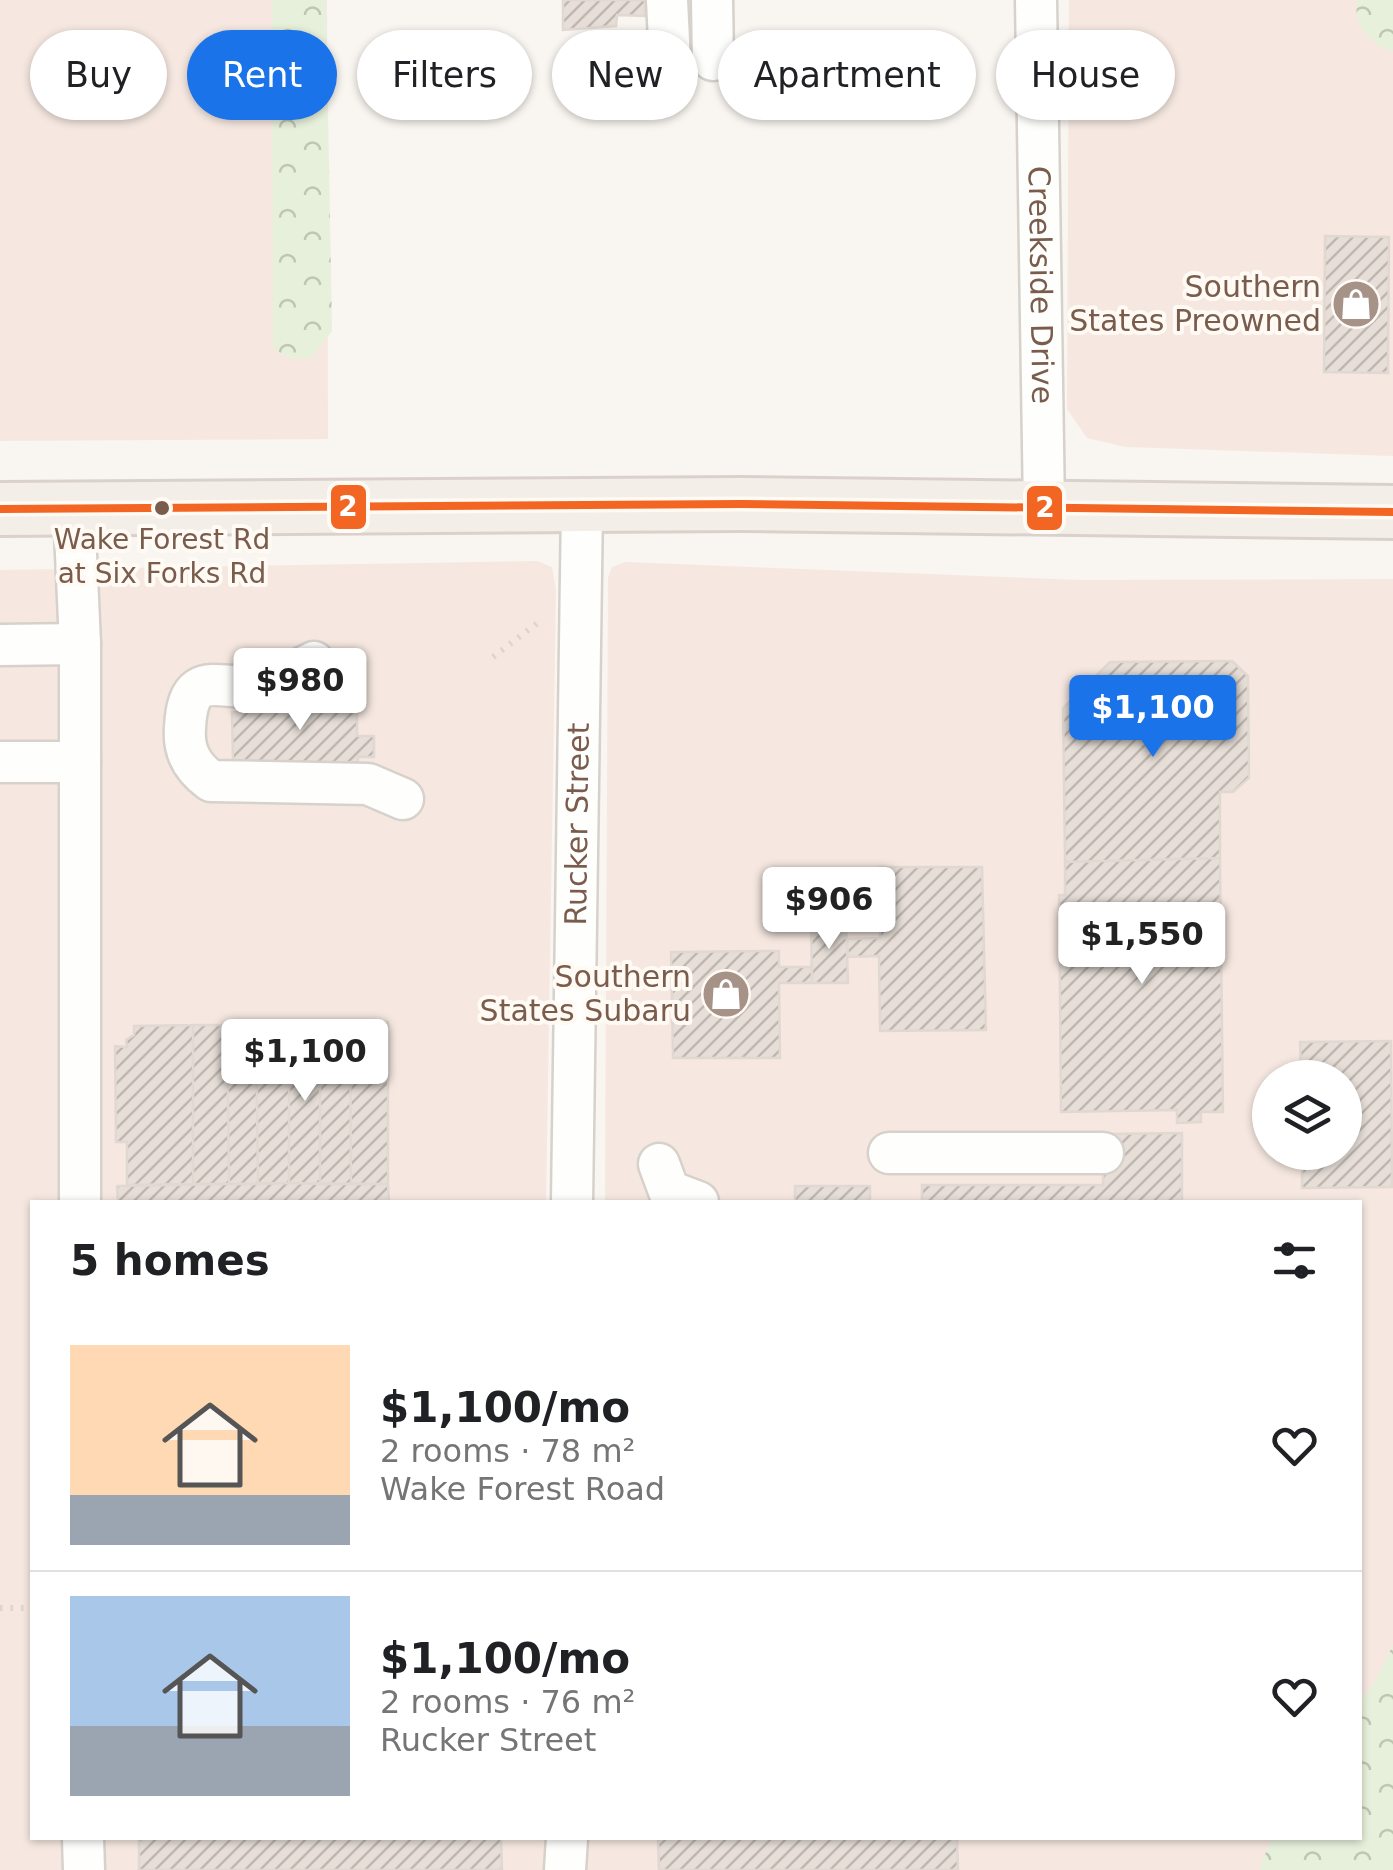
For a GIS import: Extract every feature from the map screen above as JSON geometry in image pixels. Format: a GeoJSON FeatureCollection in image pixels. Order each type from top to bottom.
{"type":"FeatureCollection","features":[{"type":"Feature","properties":{"kind":"main road"},"geometry":{"type":"LineString","coordinates":[[0,509],[582,505],[1393,512]]}},
{"type":"Feature","properties":{"kind":"street"},"geometry":{"type":"LineString","coordinates":[[667,0],[678,30]]}},
{"type":"Feature","properties":{"kind":"street"},"geometry":{"type":"LineString","coordinates":[[683,0],[686,30]]}},
{"type":"Feature","properties":{"kind":"street"},"geometry":{"type":"LineString","coordinates":[[698,37],[712,0]]}},
{"type":"Feature","properties":{"kind":"street","name":"Creekside Drive"},"geometry":{"type":"LineString","coordinates":[[1036,0],[1044,508]]}},
{"type":"Feature","properties":{"kind":"street","name":"Rucker Street"},"geometry":{"type":"LineString","coordinates":[[572,1200],[582,505]]}},
{"type":"Feature","properties":{"kind":"street"},"geometry":{"type":"LineString","coordinates":[[74,508],[80,644],[80,1200]]}},
{"type":"Feature","properties":{"kind":"street"},"geometry":{"type":"LineString","coordinates":[[0,645],[80,644]]}},
{"type":"Feature","properties":{"kind":"street"},"geometry":{"type":"LineString","coordinates":[[314,662],[264,685],[198,688],[186,702],[184,740],[194,769],[212,781],[368,784],[403,799]]}},
{"type":"Feature","properties":{"kind":"street"},"geometry":{"type":"LineString","coordinates":[[0,762],[80,762]]}},
{"type":"Feature","properties":{"kind":"street"},"geometry":{"type":"LineString","coordinates":[[889,1153],[1103,1154]]}},
{"type":"Feature","properties":{"kind":"street"},"geometry":{"type":"LineString","coordinates":[[659,1164],[668,1192],[692,1200]]}},
{"type":"Feature","properties":{"kind":"street"},"geometry":{"type":"LineString","coordinates":[[83,1840],[84,1870]]}},
{"type":"Feature","properties":{"kind":"street"},"geometry":{"type":"LineString","coordinates":[[564,1870],[566,1840]]}},
{"type":"Feature","properties":{"kind":"path"},"geometry":{"type":"LineString","coordinates":[[493,657],[540,621]]}},
{"type":"Feature","properties":{"kind":"path"},"geometry":{"type":"LineString","coordinates":[[0,1608],[30,1608]]}},
{"type":"Feature","properties":{"kind":"shaded area"},"geometry":{"type":"Polygon","coordinates":[[[0,0],[327,0],[327,30],[187,30],[187,120],[327,120],[328,439],[0,441],[0,0]]]}},
{"type":"Feature","properties":{"kind":"shaded area"},"geometry":{"type":"Polygon","coordinates":[[[1069,0],[1393,0],[1393,456],[1126,447],[1087,438],[1067,409],[1068,120],[1175,120],[1175,30],[1069,30],[1069,0]]]}},
{"type":"Feature","properties":{"kind":"shaded area"},"geometry":{"type":"Polygon","coordinates":[[[537,561],[552,567],[556,590],[546,1200],[30,1200],[30,1840],[1362,1840],[1362,1200],[605,1200],[608,578],[612,567],[625,562],[1081,580],[1393,579],[1393,1809],[1383,1870],[0,1870],[0,570],[537,561]]]}},
{"type":"Feature","properties":{"kind":"green space"},"geometry":{"type":"Polygon","coordinates":[[[272,0],[326,0],[327,30],[272,30],[272,0]]]}},
{"type":"Feature","properties":{"kind":"green space"},"geometry":{"type":"Polygon","coordinates":[[[1357,0],[1393,0],[1393,51],[1377,43],[1360,25],[1357,0]]]}},
{"type":"Feature","properties":{"kind":"green space"},"geometry":{"type":"Polygon","coordinates":[[[272,120],[328,120],[332,331],[311,358],[292,359],[273,349],[272,120]]]}},
{"type":"Feature","properties":{"kind":"green space"},"geometry":{"type":"Polygon","coordinates":[[[1393,1645],[1393,1870],[1261,1870],[1271,1840],[1362,1840],[1362,1700],[1393,1645]]]}},
{"type":"Feature","properties":{"kind":"building"},"geometry":{"type":"Polygon","coordinates":[[[563,0],[645,0],[645,16],[617,15],[616,26],[563,30],[563,0]]]}},
{"type":"Feature","properties":{"kind":"building","name":"Southern States Preowned"},"geometry":{"type":"Polygon","coordinates":[[[1325,236],[1389,237],[1388,373],[1324,372],[1325,236]]]}},
{"type":"Feature","properties":{"kind":"building"},"geometry":{"type":"Polygon","coordinates":[[[1232,661],[1248,676],[1249,778],[1233,792],[1220,792],[1220,858],[1065,862],[1063,708],[1110,662],[1232,661]]]}},
{"type":"Feature","properties":{"kind":"building"},"geometry":{"type":"Polygon","coordinates":[[[357,698],[357,736],[374,736],[374,757],[358,757],[358,762],[233,764],[232,712],[266,712],[267,699],[357,698]]]}},
{"type":"Feature","properties":{"kind":"building"},"geometry":{"type":"Polygon","coordinates":[[[1220,858],[1223,1112],[1201,1112],[1201,1122],[1177,1123],[1177,1110],[1061,1112],[1059,895],[1065,895],[1065,862],[1220,858]]]}},
{"type":"Feature","properties":{"kind":"building"},"geometry":{"type":"Polygon","coordinates":[[[880,867],[982,867],[986,1030],[880,1031],[879,956],[848,957],[847,939],[880,938],[880,867]]]}},
{"type":"Feature","properties":{"kind":"building"},"geometry":{"type":"Polygon","coordinates":[[[811,920],[846,920],[848,983],[812,983],[811,920]]]}},
{"type":"Feature","properties":{"kind":"building","name":"Southern States Subaru"},"geometry":{"type":"Polygon","coordinates":[[[779,951],[779,967],[812,967],[812,983],[779,983],[780,1058],[673,1058],[671,952],[779,951]]]}},
{"type":"Feature","properties":{"kind":"building"},"geometry":{"type":"Polygon","coordinates":[[[350,1022],[388,1022],[388,1184],[351,1184],[350,1022]]]}},
{"type":"Feature","properties":{"kind":"building"},"geometry":{"type":"Polygon","coordinates":[[[350,1022],[351,1184],[320,1184],[320,1024],[350,1022]]]}},
{"type":"Feature","properties":{"kind":"building"},"geometry":{"type":"Polygon","coordinates":[[[289,1024],[289,1183],[258,1184],[256,1025],[289,1024]]]}},
{"type":"Feature","properties":{"kind":"building"},"geometry":{"type":"Polygon","coordinates":[[[289,1024],[320,1024],[320,1184],[289,1183],[289,1024]]]}},
{"type":"Feature","properties":{"kind":"building"},"geometry":{"type":"Polygon","coordinates":[[[193,1025],[227,1025],[229,1184],[193,1184],[193,1025]]]}},
{"type":"Feature","properties":{"kind":"building"},"geometry":{"type":"Polygon","coordinates":[[[193,1025],[193,1184],[127,1185],[127,1142],[116,1142],[115,1046],[127,1047],[126,1040],[134,1035],[134,1026],[193,1025]]]}},
{"type":"Feature","properties":{"kind":"building"},"geometry":{"type":"Polygon","coordinates":[[[227,1025],[256,1025],[258,1184],[229,1184],[227,1025]]]}},
{"type":"Feature","properties":{"kind":"building"},"geometry":{"type":"Polygon","coordinates":[[[1391,1041],[1392,1187],[1302,1188],[1302,1170],[1362,1170],[1362,1060],[1300,1060],[1300,1042],[1391,1041]]]}},
{"type":"Feature","properties":{"kind":"building"},"geometry":{"type":"Polygon","coordinates":[[[1182,1133],[1182,1200],[922,1200],[922,1185],[1103,1185],[1103,1134],[1182,1133]]]}},
{"type":"Feature","properties":{"kind":"building"},"geometry":{"type":"Polygon","coordinates":[[[388,1184],[389,1200],[118,1200],[117,1186],[388,1184]]]}},
{"type":"Feature","properties":{"kind":"building"},"geometry":{"type":"Polygon","coordinates":[[[795,1186],[870,1186],[870,1200],[795,1200],[795,1186]]]}},
{"type":"Feature","properties":{"kind":"building"},"geometry":{"type":"Polygon","coordinates":[[[139,1840],[501,1840],[502,1870],[139,1870],[139,1840]]]}},
{"type":"Feature","properties":{"kind":"building"},"geometry":{"type":"Polygon","coordinates":[[[658,1840],[957,1840],[958,1870],[659,1870],[658,1840]]]}},
{"type":"Feature","properties":{"kind":"transit line","name":"2"},"geometry":{"type":"LineString","coordinates":[[0,509],[742,504],[1393,512]]}},
{"type":"Feature","properties":{"kind":"place","name":"Southern States Preowned"},"geometry":{"type":"Point","coordinates":[1356,304]}},
{"type":"Feature","properties":{"kind":"place","name":"Wake Forest Rd at Six Forks Rd"},"geometry":{"type":"Point","coordinates":[162,508]}},
{"type":"Feature","properties":{"kind":"place","name":"Southern States Subaru"},"geometry":{"type":"Point","coordinates":[726,994]}}]}
